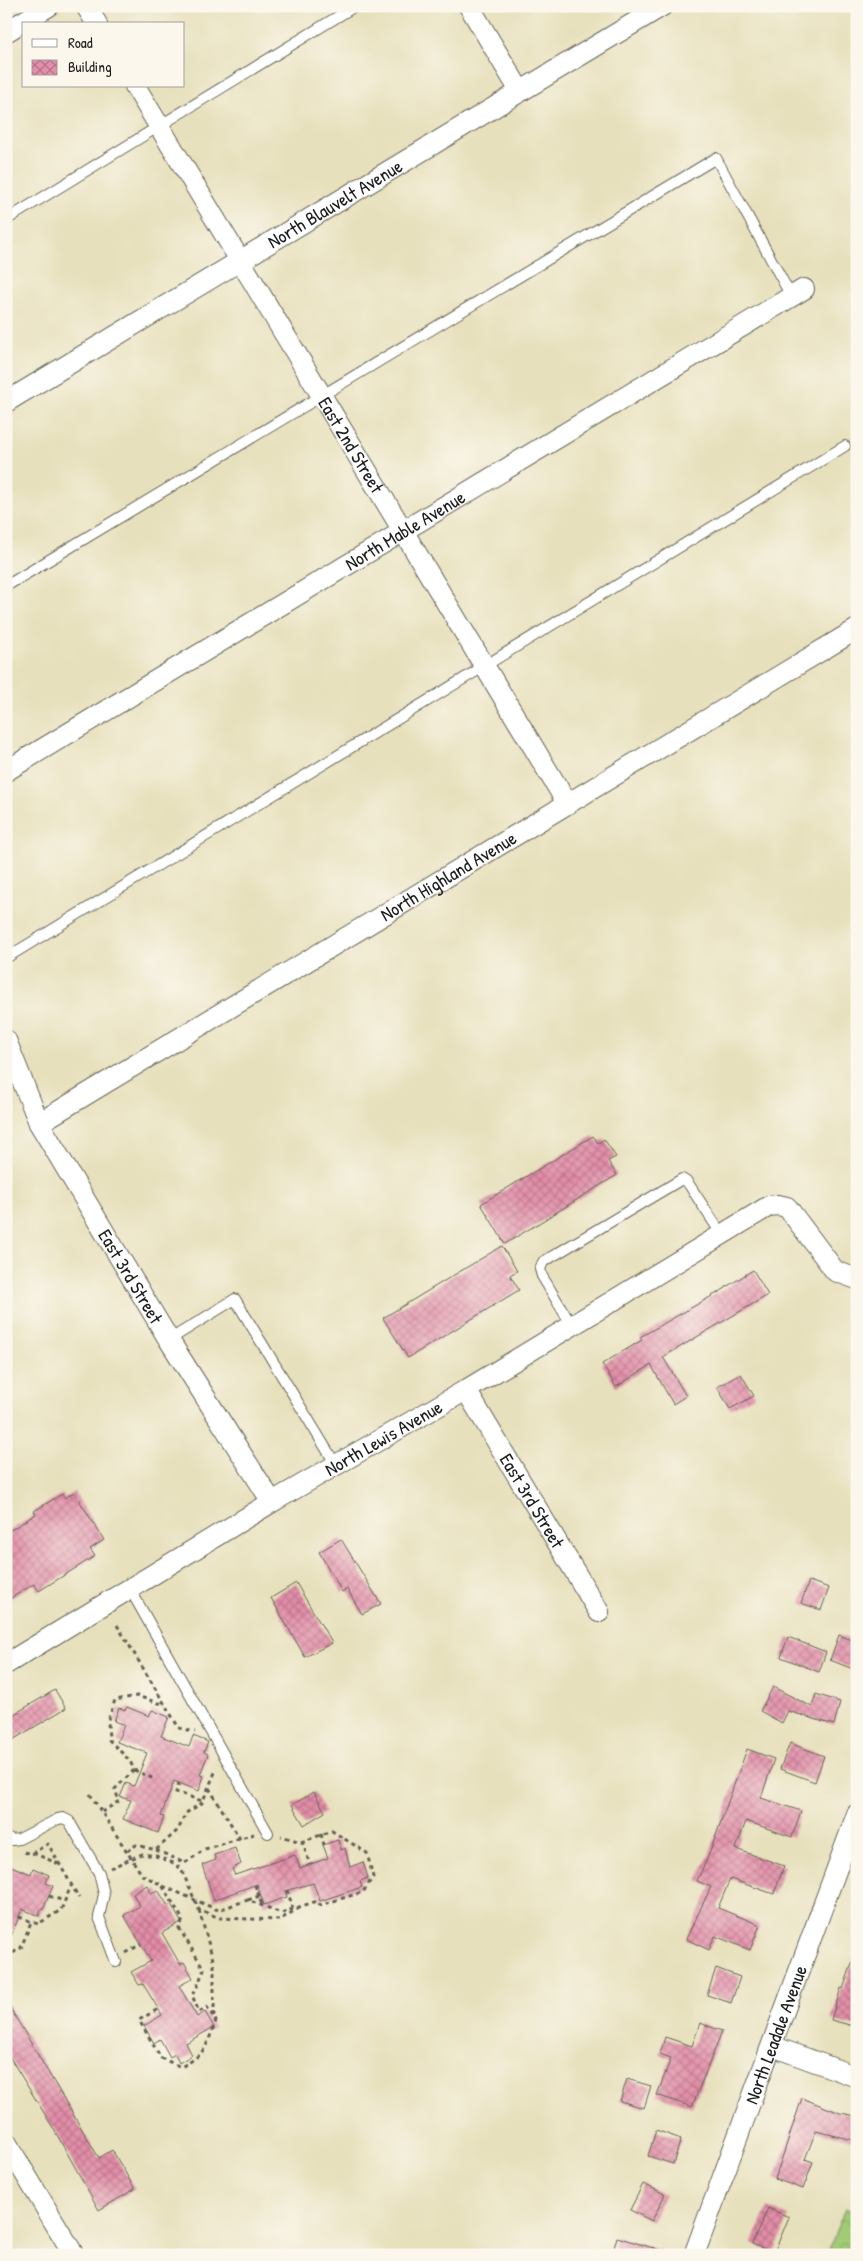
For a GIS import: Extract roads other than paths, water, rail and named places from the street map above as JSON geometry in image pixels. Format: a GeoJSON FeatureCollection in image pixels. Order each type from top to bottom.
{"type":"FeatureCollection","features":[{"type":"Feature","properties":{"kind":"street"},"geometry":{"type":"LineString","coordinates":[[22,22],[48,6]]}},
{"type":"Feature","properties":{"kind":"street"},"geometry":{"type":"LineString","coordinates":[[86,6],[96,22]]}},
{"type":"Feature","properties":{"kind":"street"},"geometry":{"type":"LineString","coordinates":[[469,6],[520,91]]}},
{"type":"Feature","properties":{"kind":"street","name":"North Blauvelt Avenue"},"geometry":{"type":"LineString","coordinates":[[6,402],[662,6]]}},
{"type":"Feature","properties":{"kind":"street"},"geometry":{"type":"LineString","coordinates":[[6,32],[22,22]]}},
{"type":"Feature","properties":{"kind":"street","name":"East 2nd Street"},"geometry":{"type":"LineString","coordinates":[[136,88],[567,803]]}},
{"type":"Feature","properties":{"kind":"street","name":"North Mable Avenue"},"geometry":{"type":"LineString","coordinates":[[6,771],[798,292]]}},
{"type":"Feature","properties":{"kind":"street","name":"North Highland Avenue"},"geometry":{"type":"LineString","coordinates":[[39,1123],[857,629]]}},
{"type":"Feature","properties":{"kind":"street","name":"East 3rd Street"},"geometry":{"type":"LineString","coordinates":[[6,1040],[39,1123],[169,1340],[272,1502]]}},
{"type":"Feature","properties":{"kind":"street","name":"North Lewis Avenue"},"geometry":{"type":"LineString","coordinates":[[6,1664],[272,1502],[466,1390],[760,1211],[778,1205],[787,1207],[835,1271],[857,1279]]}},
{"type":"Feature","properties":{"kind":"street","name":"East 3rd Street"},"geometry":{"type":"LineString","coordinates":[[466,1390],[599,1612]]}},
{"type":"Feature","properties":{"kind":"street","name":"North Leadale Avenue"},"geometry":{"type":"LineString","coordinates":[[694,2255],[857,1814]]}},
{"type":"Feature","properties":{"kind":"street"},"geometry":{"type":"LineString","coordinates":[[772,2046],[857,2077]]}},
{"type":"Feature","properties":{"kind":"street"},"geometry":{"type":"LineString","coordinates":[[6,2142],[74,2255]]}},
{"type":"Feature","properties":{"kind":"lane"},"geometry":{"type":"LineString","coordinates":[[6,220],[160,128],[355,6]]}},
{"type":"Feature","properties":{"kind":"lane"},"geometry":{"type":"LineString","coordinates":[[6,586],[716,158],[798,292]]}},
{"type":"Feature","properties":{"kind":"lane"},"geometry":{"type":"LineString","coordinates":[[6,958],[845,446]]}},
{"type":"Feature","properties":{"kind":"lane"},"geometry":{"type":"LineString","coordinates":[[572,1326],[542,1276],[540,1268],[543,1262],[682,1179],[688,1183],[722,1235]]}},
{"type":"Feature","properties":{"kind":"lane"},"geometry":{"type":"LineString","coordinates":[[169,1340],[235,1300],[336,1466]]}},
{"type":"Feature","properties":{"kind":"lane"},"geometry":{"type":"LineString","coordinates":[[130,1590],[267,1832]]}},
{"type":"Feature","properties":{"kind":"lane"},"geometry":{"type":"LineString","coordinates":[[6,1837],[19,1839],[63,1818],[69,1821],[99,1873],[104,1894],[99,1917],[116,1962]]}}]}
